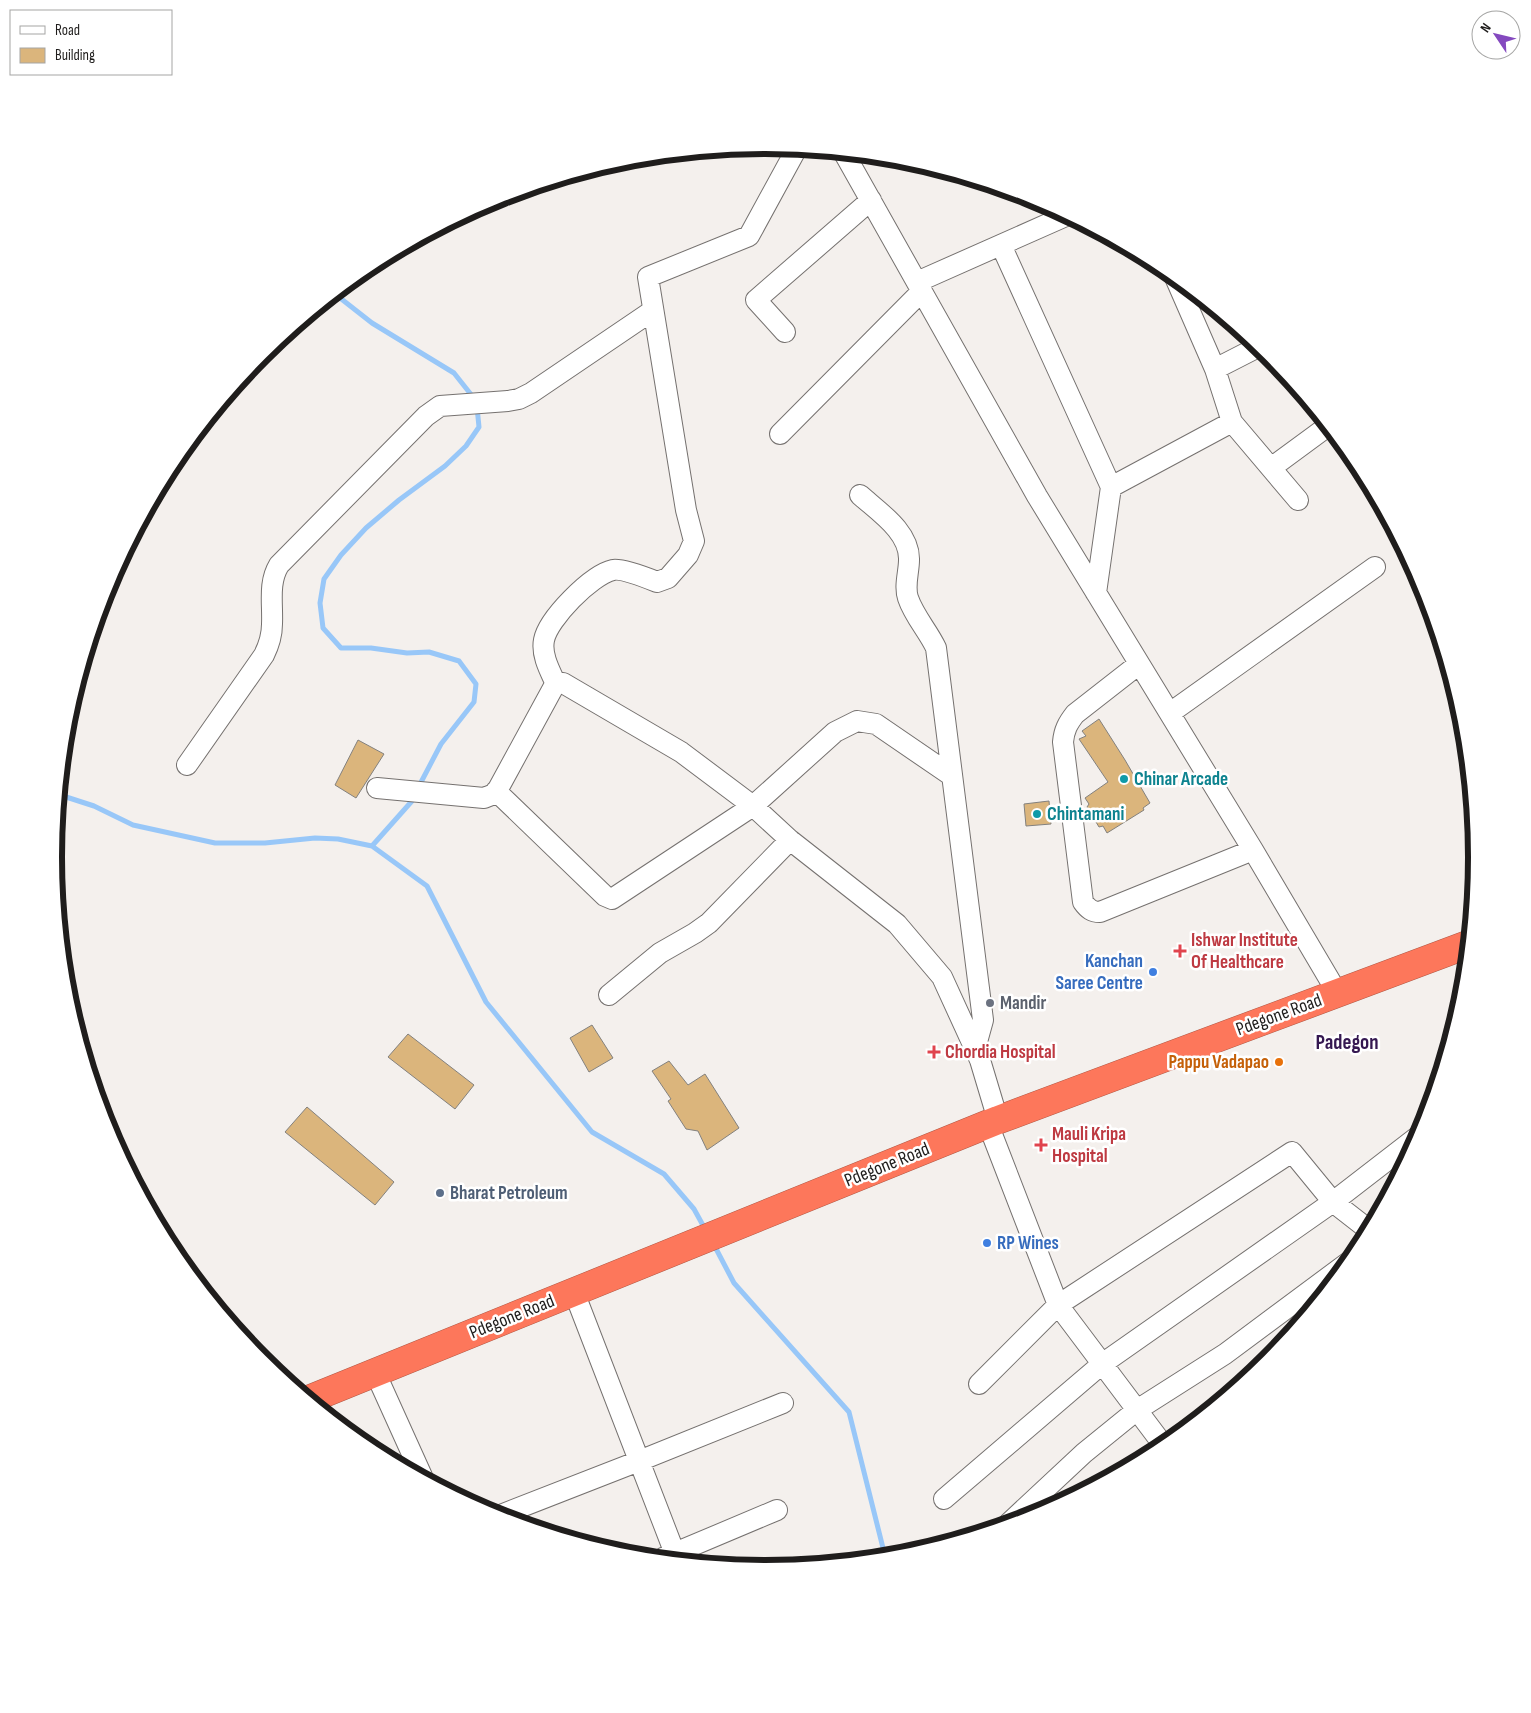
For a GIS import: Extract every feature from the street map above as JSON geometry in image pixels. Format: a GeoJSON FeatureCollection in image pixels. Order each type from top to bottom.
{"type":"FeatureCollection","features":[{"type":"Feature","properties":{"kind":"highway","name":"Pdegone Road"},"geometry":{"type":"LineString","coordinates":[[316,1396],[993,1122],[1462,947]]}},
{"type":"Feature","properties":{"kind":"street"},"geometry":{"type":"LineString","coordinates":[[556,684],[544,657],[544,640],[551,623],[581,590],[599,576],[614,570],[657,582],[668,578],[688,555],[694,541],[686,510],[652,311],[648,277],[749,236],[794,154]]}},
{"type":"Feature","properties":{"kind":"street"},"geometry":{"type":"LineString","coordinates":[[848,159],[1037,496],[1253,850],[1338,994]]}},
{"type":"Feature","properties":{"kind":"street"},"geometry":{"type":"LineString","coordinates":[[785,332],[756,300],[871,200]]}},
{"type":"Feature","properties":{"kind":"street"},"geometry":{"type":"LineString","coordinates":[[780,434],[919,286],[1058,217]]}},
{"type":"Feature","properties":{"kind":"street"},"geometry":{"type":"LineString","coordinates":[[1001,244],[1111,487],[1096,593]]}},
{"type":"Feature","properties":{"kind":"street"},"geometry":{"type":"LineString","coordinates":[[1181,290],[1216,369],[1232,422],[1298,500]]}},
{"type":"Feature","properties":{"kind":"street"},"geometry":{"type":"LineString","coordinates":[[187,765],[267,648],[272,625],[273,578],[279,565],[426,416],[440,406],[508,401],[531,393],[652,311]]}},
{"type":"Feature","properties":{"kind":"street"},"geometry":{"type":"LineString","coordinates":[[1216,369],[1253,350]]}},
{"type":"Feature","properties":{"kind":"street"},"geometry":{"type":"LineString","coordinates":[[1111,487],[1232,422]]}},
{"type":"Feature","properties":{"kind":"street"},"geometry":{"type":"LineString","coordinates":[[1271,468],[1323,429]]}},
{"type":"Feature","properties":{"kind":"street"},"geometry":{"type":"LineString","coordinates":[[860,495],[899,531],[907,543],[909,558],[906,588],[908,598],[913,610],[930,635],[936,648],[982,1020],[975,1049]]}},
{"type":"Feature","properties":{"kind":"street"},"geometry":{"type":"LineString","coordinates":[[1170,713],[1375,567]]}},
{"type":"Feature","properties":{"kind":"street"},"geometry":{"type":"LineString","coordinates":[[1139,664],[1075,714],[1068,723],[1064,733],[1070,800],[1083,902],[1093,912],[1100,912],[1253,850]]}},
{"type":"Feature","properties":{"kind":"street"},"geometry":{"type":"LineString","coordinates":[[556,684],[563,683],[681,752],[753,806],[790,840],[897,924],[942,977],[980,1060],[993,1122],[1058,1305],[1159,1439]]}},
{"type":"Feature","properties":{"kind":"street"},"geometry":{"type":"LineString","coordinates":[[377,788],[484,798],[494,794],[556,684]]}},
{"type":"Feature","properties":{"kind":"street"},"geometry":{"type":"LineString","coordinates":[[496,791],[605,896],[612,899],[753,806],[835,732],[858,721],[876,724],[952,776]]}},
{"type":"Feature","properties":{"kind":"street"},"geometry":{"type":"LineString","coordinates":[[609,995],[660,953],[695,934],[710,923],[790,840]]}},
{"type":"Feature","properties":{"kind":"street"},"geometry":{"type":"LineString","coordinates":[[944,1499],[1102,1364],[1333,1202],[1406,1145]]}},
{"type":"Feature","properties":{"kind":"street"},"geometry":{"type":"LineString","coordinates":[[979,1384],[1058,1305],[1292,1152],[1333,1202],[1363,1226]]}},
{"type":"Feature","properties":{"kind":"street"},"geometry":{"type":"LineString","coordinates":[[1022,1511],[1084,1453],[1137,1410],[1224,1354],[1328,1277]]}},
{"type":"Feature","properties":{"kind":"street"},"geometry":{"type":"LineString","coordinates":[[574,1292],[639,1461],[670,1552]]}},
{"type":"Feature","properties":{"kind":"street"},"geometry":{"type":"LineString","coordinates":[[376,1372],[418,1467]]}},
{"type":"Feature","properties":{"kind":"street"},"geometry":{"type":"LineString","coordinates":[[510,1511],[783,1403]]}},
{"type":"Feature","properties":{"kind":"street"},"geometry":{"type":"LineString","coordinates":[[680,1554],[777,1510]]}},
{"type":"Feature","properties":{"kind":"building","name":"Chinar Arcade"},"geometry":{"type":"Polygon","coordinates":[[[1099,719],[1150,803],[1143,808],[1144,810],[1107,833],[1103,826],[1099,827],[1087,807],[1089,804],[1085,798],[1108,782],[1079,739],[1086,736],[1082,731],[1099,719]]]}},
{"type":"Feature","properties":{"kind":"building"},"geometry":{"type":"Polygon","coordinates":[[[358,740],[384,754],[356,798],[335,785],[358,740]]]}},
{"type":"Feature","properties":{"kind":"building","name":"Chintamani"},"geometry":{"type":"Polygon","coordinates":[[[1049,801],[1051,824],[1026,826],[1024,804],[1049,801]]]}},
{"type":"Feature","properties":{"kind":"building"},"geometry":{"type":"Polygon","coordinates":[[[592,1025],[613,1058],[589,1072],[570,1038],[592,1025]]]}},
{"type":"Feature","properties":{"kind":"building"},"geometry":{"type":"Polygon","coordinates":[[[408,1034],[474,1085],[455,1109],[388,1057],[408,1034]]]}},
{"type":"Feature","properties":{"kind":"building"},"geometry":{"type":"Polygon","coordinates":[[[669,1061],[688,1085],[705,1074],[739,1128],[707,1150],[698,1131],[686,1129],[668,1101],[671,1099],[652,1071],[669,1061]]]}},
{"type":"Feature","properties":{"kind":"building"},"geometry":{"type":"Polygon","coordinates":[[[307,1107],[394,1182],[375,1205],[285,1132],[307,1107]]]}},
{"type":"Feature","properties":{"kind":"waterway"},"geometry":{"type":"LineString","coordinates":[[340,298],[372,323],[454,373],[473,397]]}},
{"type":"Feature","properties":{"kind":"waterway"},"geometry":{"type":"LineString","coordinates":[[418,788],[441,744],[474,702],[476,684],[459,661],[429,652],[407,653],[371,648],[341,648],[323,628],[320,603],[324,579],[341,555],[366,528],[399,500],[445,466],[466,446],[479,427],[477,407]]}},
{"type":"Feature","properties":{"kind":"waterway"},"geometry":{"type":"LineString","coordinates":[[372,846],[412,801],[415,795]]}},
{"type":"Feature","properties":{"kind":"waterway"},"geometry":{"type":"LineString","coordinates":[[66,797],[94,806],[133,825],[215,843],[265,843],[315,838],[338,839],[372,846],[427,886],[486,1002],[592,1132],[664,1174],[694,1209],[705,1229]]}},
{"type":"Feature","properties":{"kind":"waterway"},"geometry":{"type":"LineString","coordinates":[[713,1243],[734,1283],[849,1412],[883,1549]]}},
{"type":"Feature","properties":{"kind":"place","name":"Chinar Arcade"},"geometry":{"type":"Point","coordinates":[1124,779]}},
{"type":"Feature","properties":{"kind":"place","name":"Chintamani"},"geometry":{"type":"Point","coordinates":[1037,814]}},
{"type":"Feature","properties":{"kind":"place","name":"Ishwar Institute Of Healthcare"},"geometry":{"type":"Point","coordinates":[1180,951]}},
{"type":"Feature","properties":{"kind":"place","name":"Kanchan Saree Centre"},"geometry":{"type":"Point","coordinates":[1153,972]}},
{"type":"Feature","properties":{"kind":"place","name":"Mandir"},"geometry":{"type":"Point","coordinates":[990,1003]}},
{"type":"Feature","properties":{"kind":"place","name":"Chordia Hospital"},"geometry":{"type":"Point","coordinates":[934,1052]}},
{"type":"Feature","properties":{"kind":"place","name":"Pappu Vadapao"},"geometry":{"type":"Point","coordinates":[1279,1062]}},
{"type":"Feature","properties":{"kind":"place","name":"Mauli Kripa Hospital"},"geometry":{"type":"Point","coordinates":[1041,1145]}},
{"type":"Feature","properties":{"kind":"place","name":"Bharat Petroleum"},"geometry":{"type":"Point","coordinates":[440,1193]}},
{"type":"Feature","properties":{"kind":"place","name":"RP Wines"},"geometry":{"type":"Point","coordinates":[987,1243]}},
{"type":"Feature","properties":{"kind":"district","name":"Padegon"},"geometry":{"type":"Point","coordinates":[1347,1042]}}]}
